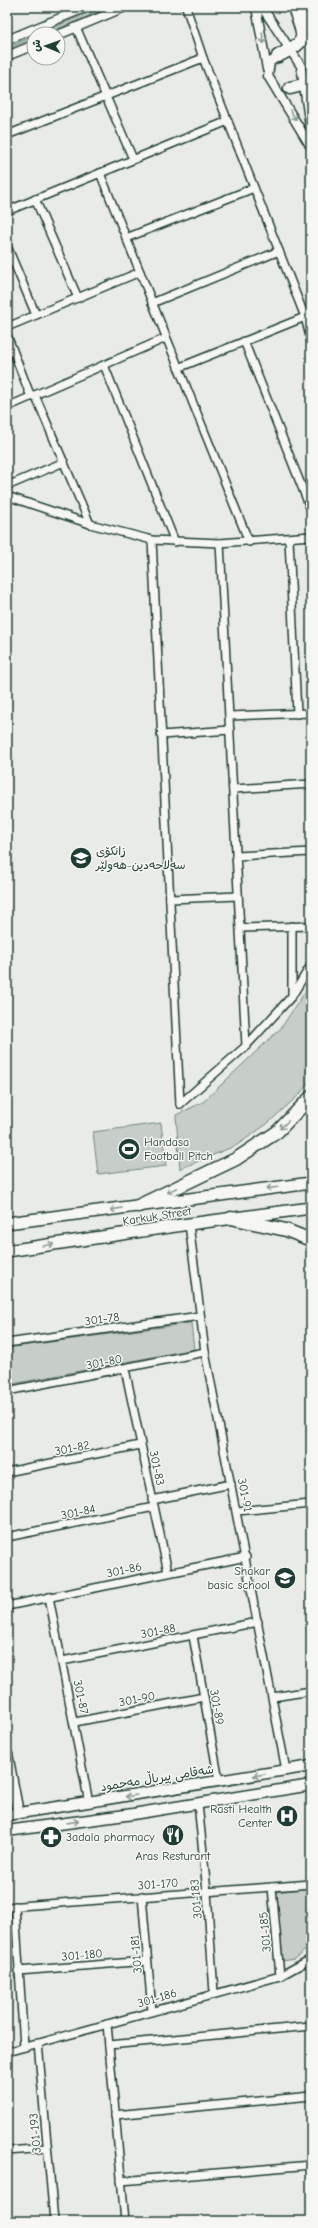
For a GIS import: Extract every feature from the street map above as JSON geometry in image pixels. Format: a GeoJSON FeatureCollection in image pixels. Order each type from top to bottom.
{"type":"FeatureCollection","features":[{"type":"Feature","properties":{"kind":"highway"},"geometry":{"type":"LineString","coordinates":[[278,56],[291,46],[301,42],[303,34],[294,7]]}},
{"type":"Feature","properties":{"kind":"highway"},"geometry":{"type":"LineString","coordinates":[[304,7],[311,25]]}},
{"type":"Feature","properties":{"kind":"highway"},"geometry":{"type":"LineString","coordinates":[[290,88],[306,84]]}},
{"type":"Feature","properties":{"kind":"highway"},"geometry":{"type":"LineString","coordinates":[[138,1206],[236,1159],[277,1132],[311,1097]]}},
{"type":"Feature","properties":{"kind":"highway","name":"Karkuk Street"},"geometry":{"type":"LineString","coordinates":[[7,1223],[311,1183]]}},
{"type":"Feature","properties":{"kind":"highway","name":"Karkuk Street"},"geometry":{"type":"LineString","coordinates":[[7,1251],[231,1218],[311,1208]]}},
{"type":"Feature","properties":{"kind":"highway"},"geometry":{"type":"LineString","coordinates":[[231,1218],[286,1230],[311,1240]]}},
{"type":"Feature","properties":{"kind":"main road"},"geometry":{"type":"LineString","coordinates":[[7,1754],[18,1813]]}},
{"type":"Feature","properties":{"kind":"main road","name":"شەقامی پیرباڵ مەحمود"},"geometry":{"type":"LineString","coordinates":[[7,1815],[89,1803],[311,1766]]}},
{"type":"Feature","properties":{"kind":"main road"},"geometry":{"type":"LineString","coordinates":[[7,1831],[310,1787]]}},
{"type":"Feature","properties":{"kind":"main road"},"geometry":{"type":"LineString","coordinates":[[7,1802],[11,1802],[15,1794]]}},
{"type":"Feature","properties":{"kind":"street"},"geometry":{"type":"LineString","coordinates":[[7,40],[70,10],[87,7]]}},
{"type":"Feature","properties":{"kind":"street"},"geometry":{"type":"LineString","coordinates":[[66,31],[125,7]]}},
{"type":"Feature","properties":{"kind":"street"},"geometry":{"type":"LineString","coordinates":[[186,7],[228,121],[305,317],[311,341]]}},
{"type":"Feature","properties":{"kind":"street"},"geometry":{"type":"LineString","coordinates":[[256,7],[269,78],[311,147]]}},
{"type":"Feature","properties":{"kind":"street"},"geometry":{"type":"LineString","coordinates":[[262,7],[291,46],[302,67],[306,84],[311,132]]}},
{"type":"Feature","properties":{"kind":"street"},"geometry":{"type":"LineString","coordinates":[[76,27],[133,159]]}},
{"type":"Feature","properties":{"kind":"street"},"geometry":{"type":"LineString","coordinates":[[7,56],[26,48]]}},
{"type":"Feature","properties":{"kind":"street"},"geometry":{"type":"LineString","coordinates":[[267,70],[270,62],[278,56],[288,55],[298,61]]}},
{"type":"Feature","properties":{"kind":"street"},"geometry":{"type":"LineString","coordinates":[[7,135],[204,58]]}},
{"type":"Feature","properties":{"kind":"street"},"geometry":{"type":"LineString","coordinates":[[272,84],[279,88],[290,88]]}},
{"type":"Feature","properties":{"kind":"street"},"geometry":{"type":"LineString","coordinates":[[7,211],[228,121]]}},
{"type":"Feature","properties":{"kind":"street"},"geometry":{"type":"LineString","coordinates":[[100,173],[249,542]]}},
{"type":"Feature","properties":{"kind":"street"},"geometry":{"type":"LineString","coordinates":[[126,238],[254,188]]}},
{"type":"Feature","properties":{"kind":"street"},"geometry":{"type":"LineString","coordinates":[[35,199],[78,298]]}},
{"type":"Feature","properties":{"kind":"street"},"geometry":{"type":"LineString","coordinates":[[7,246],[36,315]]}},
{"type":"Feature","properties":{"kind":"street"},"geometry":{"type":"LineString","coordinates":[[152,303],[279,251]]}},
{"type":"Feature","properties":{"kind":"street"},"geometry":{"type":"LineString","coordinates":[[7,327],[140,272]]}},
{"type":"Feature","properties":{"kind":"street"},"geometry":{"type":"LineString","coordinates":[[178,368],[305,317]]}},
{"type":"Feature","properties":{"kind":"street"},"geometry":{"type":"LineString","coordinates":[[7,335],[90,524]]}},
{"type":"Feature","properties":{"kind":"street"},"geometry":{"type":"LineString","coordinates":[[7,407],[166,338]]}},
{"type":"Feature","properties":{"kind":"street"},"geometry":{"type":"LineString","coordinates":[[244,341],[311,510]]}},
{"type":"Feature","properties":{"kind":"street"},"geometry":{"type":"LineString","coordinates":[[104,365],[175,542]]}},
{"type":"Feature","properties":{"kind":"street"},"geometry":{"type":"LineString","coordinates":[[7,486],[64,462]]}},
{"type":"Feature","properties":{"kind":"street"},"geometry":{"type":"LineString","coordinates":[[7,496],[90,524],[152,540],[220,543],[289,539],[311,536]]}},
{"type":"Feature","properties":{"kind":"street"},"geometry":{"type":"LineString","coordinates":[[289,539],[297,714]]}},
{"type":"Feature","properties":{"kind":"street"},"geometry":{"type":"LineString","coordinates":[[152,540],[180,1104],[246,1046],[292,996],[311,965]]}},
{"type":"Feature","properties":{"kind":"street"},"geometry":{"type":"LineString","coordinates":[[220,543],[246,1046]]}},
{"type":"Feature","properties":{"kind":"street"},"geometry":{"type":"LineString","coordinates":[[229,716],[311,713]]}},
{"type":"Feature","properties":{"kind":"street"},"geometry":{"type":"LineString","coordinates":[[161,735],[230,730]]}},
{"type":"Feature","properties":{"kind":"street"},"geometry":{"type":"LineString","coordinates":[[233,789],[311,784]]}},
{"type":"Feature","properties":{"kind":"street"},"geometry":{"type":"LineString","coordinates":[[236,856],[311,852]]}},
{"type":"Feature","properties":{"kind":"street"},"geometry":{"type":"LineString","coordinates":[[170,899],[238,896]]}},
{"type":"Feature","properties":{"kind":"street"},"geometry":{"type":"LineString","coordinates":[[292,926],[292,996]]}},
{"type":"Feature","properties":{"kind":"street"},"geometry":{"type":"LineString","coordinates":[[240,928],[311,926]]}},
{"type":"Feature","properties":{"kind":"street","name":"301-91"},"geometry":{"type":"LineString","coordinates":[[189,1224],[205,1352],[246,1557],[286,1770]]}},
{"type":"Feature","properties":{"kind":"street","name":"301-78"},"geometry":{"type":"LineString","coordinates":[[7,1343],[200,1316]]}},
{"type":"Feature","properties":{"kind":"street","name":"301-80"},"geometry":{"type":"LineString","coordinates":[[7,1391],[125,1369],[205,1352]]}},
{"type":"Feature","properties":{"kind":"street","name":"301-83"},"geometry":{"type":"LineString","coordinates":[[125,1369],[168,1572]]}},
{"type":"Feature","properties":{"kind":"street","name":"301-82"},"geometry":{"type":"LineString","coordinates":[[7,1472],[140,1445]]}},
{"type":"Feature","properties":{"kind":"street"},"geometry":{"type":"LineString","coordinates":[[152,1500],[231,1484]]}},
{"type":"Feature","properties":{"kind":"street"},"geometry":{"type":"LineString","coordinates":[[237,1511],[311,1504]]}},
{"type":"Feature","properties":{"kind":"street","name":"301-84"},"geometry":{"type":"LineString","coordinates":[[7,1538],[154,1508]]}},
{"type":"Feature","properties":{"kind":"street","name":"301-86"},"geometry":{"type":"LineString","coordinates":[[7,1606],[246,1557]]}},
{"type":"Feature","properties":{"kind":"street","name":"301-87"},"geometry":{"type":"LineString","coordinates":[[49,1597],[75,1722],[89,1803]]}},
{"type":"Feature","properties":{"kind":"street","name":"301-88"},"geometry":{"type":"LineString","coordinates":[[62,1661],[258,1622]]}},
{"type":"Feature","properties":{"kind":"street","name":"301-89"},"geometry":{"type":"LineString","coordinates":[[193,1636],[219,1781]]}},
{"type":"Feature","properties":{"kind":"street"},"geometry":{"type":"LineString","coordinates":[[272,1698],[311,1691]]}},
{"type":"Feature","properties":{"kind":"street","name":"301-90"},"geometry":{"type":"LineString","coordinates":[[75,1722],[204,1697]]}},
{"type":"Feature","properties":{"kind":"street","name":"301-183"},"geometry":{"type":"LineString","coordinates":[[198,1804],[207,1892],[214,1993]]}},
{"type":"Feature","properties":{"kind":"street","name":"301-170"},"geometry":{"type":"LineString","coordinates":[[7,1907],[311,1884]]}},
{"type":"Feature","properties":{"kind":"street","name":"301-185"},"geometry":{"type":"LineString","coordinates":[[272,1887],[280,1976]]}},
{"type":"Feature","properties":{"kind":"street","name":"301-181"},"geometry":{"type":"LineString","coordinates":[[142,1896],[152,2011]]}},
{"type":"Feature","properties":{"kind":"street"},"geometry":{"type":"LineString","coordinates":[[15,1906],[24,2047]]}},
{"type":"Feature","properties":{"kind":"street","name":"301-186"},"geometry":{"type":"LineString","coordinates":[[7,2052],[214,1993],[280,1976],[311,1959]]}},
{"type":"Feature","properties":{"kind":"street","name":"301-180"},"geometry":{"type":"LineString","coordinates":[[18,1971],[147,1961]]}},
{"type":"Feature","properties":{"kind":"street"},"geometry":{"type":"LineString","coordinates":[[107,2024],[125,2221]]}},
{"type":"Feature","properties":{"kind":"street"},"geometry":{"type":"LineString","coordinates":[[109,2045],[311,2026]]}},
{"type":"Feature","properties":{"kind":"street","name":"301-193"},"geometry":{"type":"LineString","coordinates":[[38,2043],[54,2221]]}},
{"type":"Feature","properties":{"kind":"street"},"geometry":{"type":"LineString","coordinates":[[116,2115],[311,2096]]}},
{"type":"Feature","properties":{"kind":"street"},"geometry":{"type":"LineString","coordinates":[[7,2152],[47,2148]]}},
{"type":"Feature","properties":{"kind":"street"},"geometry":{"type":"LineString","coordinates":[[121,2182],[311,2165]]}},
{"type":"Feature","properties":{"kind":"shaded area"},"geometry":{"type":"Polygon","coordinates":[[[103,7],[110,7],[64,26],[57,26],[103,7]]]}},
{"type":"Feature","properties":{"kind":"shaded area"},"geometry":{"type":"Polygon","coordinates":[[[26,39],[26,41],[7,49],[7,47],[26,39]]]}},
{"type":"Feature","properties":{"kind":"shaded area"},"geometry":{"type":"Polygon","coordinates":[[[311,983],[311,1079],[300,1094],[267,1124],[237,1145],[180,1169],[176,1115],[203,1102],[281,1028],[311,983]]]}},
{"type":"Feature","properties":{"kind":"shaded area","name":"Handasa Football Pitch"},"geometry":{"type":"Polygon","coordinates":[[[161,1123],[166,1166],[98,1174],[93,1132],[161,1123]]]}},
{"type":"Feature","properties":{"kind":"shaded area"},"geometry":{"type":"Polygon","coordinates":[[[191,1323],[194,1349],[7,1385],[7,1348],[191,1323]]]}},
{"type":"Feature","properties":{"kind":"shaded area"},"geometry":{"type":"Polygon","coordinates":[[[311,1888],[311,1946],[294,1959],[283,1961],[276,1892],[311,1888]]]}},
{"type":"Feature","properties":{"kind":"place","name":"زانکۆی سەلاحەدین-هەولێر"},"geometry":{"type":"Point","coordinates":[81,858]}},
{"type":"Feature","properties":{"kind":"place","name":"Handasa Football Pitch"},"geometry":{"type":"Point","coordinates":[129,1149]}},
{"type":"Feature","properties":{"kind":"place","name":"Shakar basic school"},"geometry":{"type":"Point","coordinates":[285,1578]}},
{"type":"Feature","properties":{"kind":"place","name":"Rasti Health Center"},"geometry":{"type":"Point","coordinates":[287,1816]}},
{"type":"Feature","properties":{"kind":"place","name":"Aras Resturant"},"geometry":{"type":"Point","coordinates":[173,1835]}},
{"type":"Feature","properties":{"kind":"place","name":"3adala pharmacy"},"geometry":{"type":"Point","coordinates":[51,1837]}}]}
